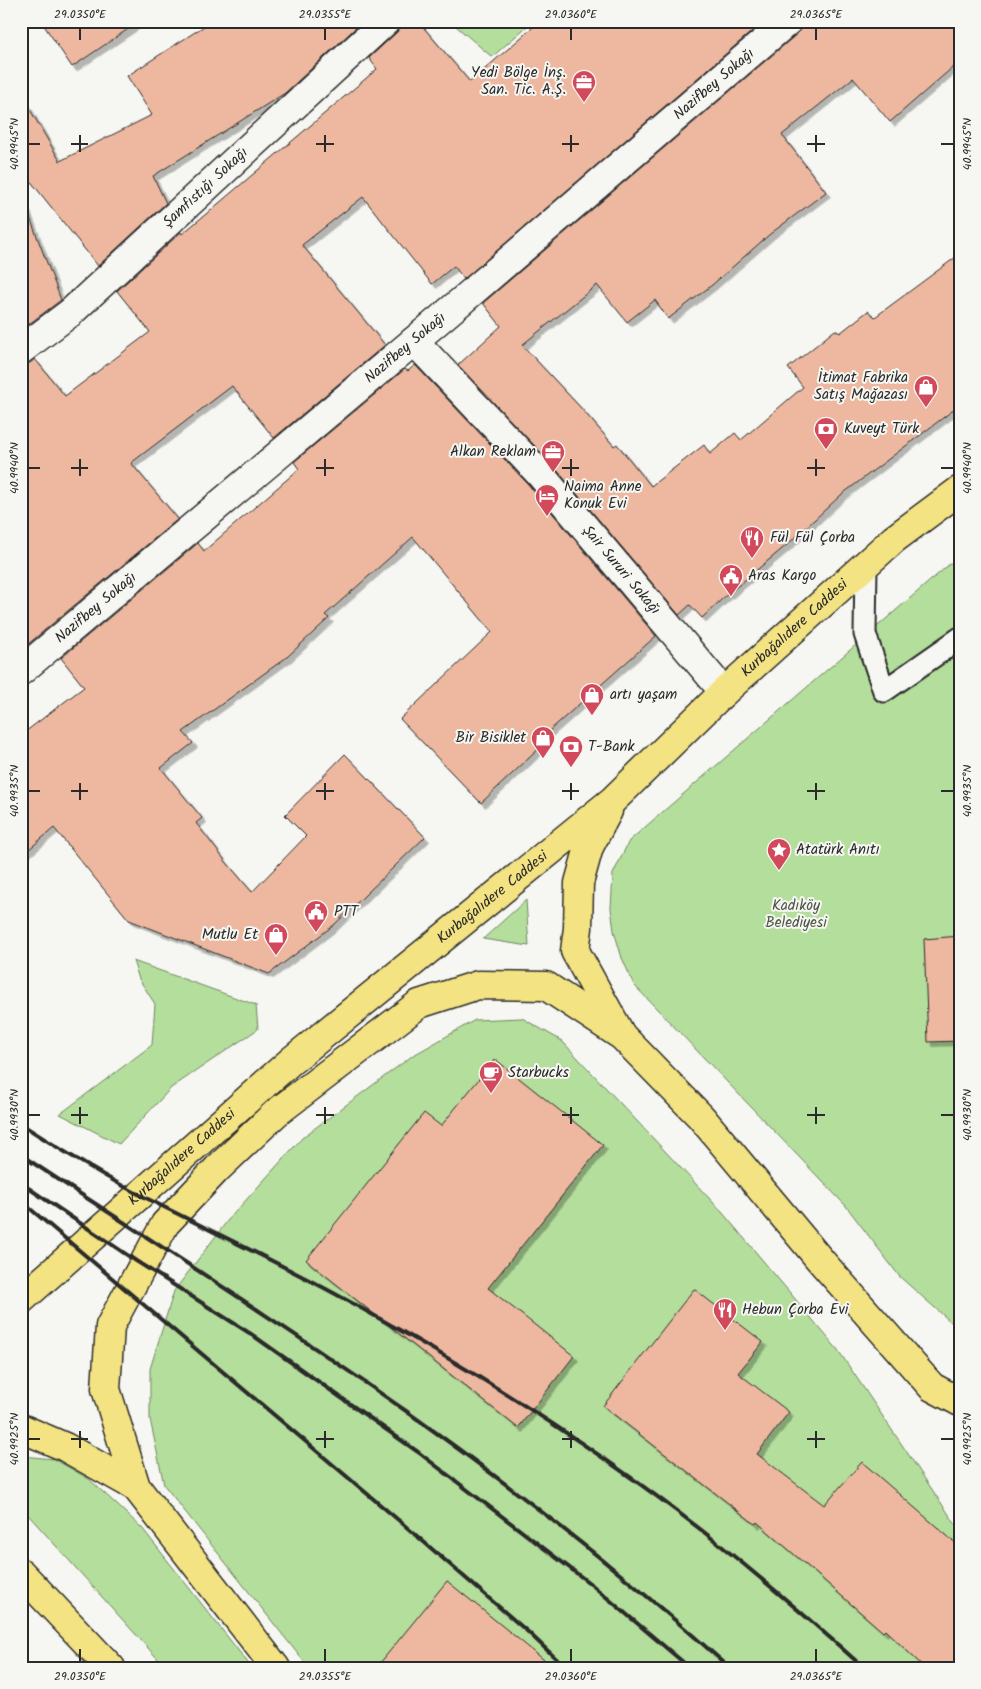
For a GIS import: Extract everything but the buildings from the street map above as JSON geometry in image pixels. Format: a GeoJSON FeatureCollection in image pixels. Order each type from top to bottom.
{"type":"FeatureCollection","features":[{"type":"Feature","properties":{"kind":"main road","name":"Kurbağalıdere Caddesi"},"geometry":{"type":"LineString","coordinates":[[21,1300],[291,1061],[612,801],[724,692],[894,539],[960,490]]}},
{"type":"Feature","properties":{"kind":"main road"},"geometry":{"type":"LineString","coordinates":[[612,801],[589,847],[579,883],[576,951],[622,1036]]}},
{"type":"Feature","properties":{"kind":"main road"},"geometry":{"type":"LineString","coordinates":[[276,1668],[136,1487],[106,1390],[110,1326],[165,1224],[217,1168],[276,1114],[419,1004],[478,984],[546,986],[622,1036],[701,1117],[821,1261],[932,1387],[960,1402]]}},
{"type":"Feature","properties":{"kind":"main road"},"geometry":{"type":"LineString","coordinates":[[21,1428],[65,1447],[136,1487]]}},
{"type":"Feature","properties":{"kind":"main road"},"geometry":{"type":"LineString","coordinates":[[21,1573],[111,1668]]}},
{"type":"Feature","properties":{"kind":"street","name":"Şamfıstığı Sokağı"},"geometry":{"type":"LineString","coordinates":[[21,350],[70,313],[386,21]]}},
{"type":"Feature","properties":{"kind":"street","name":"Nazifbey Sokağı"},"geometry":{"type":"LineString","coordinates":[[21,671],[414,340],[788,21]]}},
{"type":"Feature","properties":{"kind":"street","name":"Şair Sururi Sokağı"},"geometry":{"type":"LineString","coordinates":[[414,340],[539,473],[724,692]]}},
{"type":"Feature","properties":{"kind":"lane"},"geometry":{"type":"LineString","coordinates":[[866,565],[865,634],[884,691],[960,638]]}},
{"type":"Feature","properties":{"kind":"green space"},"geometry":{"type":"Polygon","coordinates":[[[450,21],[533,21],[492,57],[450,21]]]}},
{"type":"Feature","properties":{"kind":"green space","name":"Kadıköy Belediyesi"},"geometry":{"type":"Polygon","coordinates":[[[960,555],[960,1330],[900,1277],[846,1206],[634,985],[622,958],[614,931],[611,908],[613,874],[629,841],[960,555]]]}},
{"type":"Feature","properties":{"kind":"green space"},"geometry":{"type":"Polygon","coordinates":[[[526,900],[529,946],[483,939],[526,900]]]}},
{"type":"Feature","properties":{"kind":"green space"},"geometry":{"type":"Polygon","coordinates":[[[133,961],[256,1005],[258,1029],[171,1088],[119,1144],[60,1114],[152,1045],[155,1004],[139,979],[133,961]]]}},
{"type":"Feature","properties":{"kind":"green space"},"geometry":{"type":"Polygon","coordinates":[[[522,1018],[562,1041],[722,1212],[838,1350],[960,1529],[960,1668],[309,1668],[164,1485],[150,1419],[150,1369],[174,1291],[228,1220],[303,1137],[412,1056],[475,1020],[522,1018]]]}},
{"type":"Feature","properties":{"kind":"green space"},"geometry":{"type":"Polygon","coordinates":[[[21,1456],[54,1459],[89,1479],[142,1528],[252,1668],[166,1668],[21,1507],[21,1456]]]}},
{"type":"Feature","properties":{"kind":"railway"},"geometry":{"type":"LineString","coordinates":[[21,1124],[118,1183],[359,1307],[451,1360],[541,1416],[629,1476],[714,1540],[864,1668]]}},
{"type":"Feature","properties":{"kind":"railway"},"geometry":{"type":"LineString","coordinates":[[21,1155],[311,1345],[448,1441],[612,1567],[730,1668]]}},
{"type":"Feature","properties":{"kind":"railway"},"geometry":{"type":"LineString","coordinates":[[21,1183],[136,1261],[251,1334],[418,1452],[592,1585],[690,1668]]}},
{"type":"Feature","properties":{"kind":"railway"},"geometry":{"type":"LineString","coordinates":[[21,1201],[403,1524],[528,1632],[566,1668]]}},
{"type":"Feature","properties":{"kind":"place","name":"Yedi Bölge İnş. San. Tic. A.Ş."},"geometry":{"type":"Point","coordinates":[584,103]}},
{"type":"Feature","properties":{"kind":"place","name":"İtimat Fabrika Satış Mağazası"},"geometry":{"type":"Point","coordinates":[926,408]}},
{"type":"Feature","properties":{"kind":"place","name":"Kuveyt Türk"},"geometry":{"type":"Point","coordinates":[826,450]}},
{"type":"Feature","properties":{"kind":"place","name":"Alkan Reklam"},"geometry":{"type":"Point","coordinates":[553,473]}},
{"type":"Feature","properties":{"kind":"place","name":"Naima Anne Konuk Evi"},"geometry":{"type":"Point","coordinates":[547,517]}},
{"type":"Feature","properties":{"kind":"place","name":"Fül Fül Çorba"},"geometry":{"type":"Point","coordinates":[752,559]}},
{"type":"Feature","properties":{"kind":"place","name":"Aras Kargo"},"geometry":{"type":"Point","coordinates":[731,597]}},
{"type":"Feature","properties":{"kind":"place","name":"artı yaşam"},"geometry":{"type":"Point","coordinates":[592,716]}},
{"type":"Feature","properties":{"kind":"place","name":"Bir Bisiklet"},"geometry":{"type":"Point","coordinates":[543,759]}},
{"type":"Feature","properties":{"kind":"place","name":"T-Bank"},"geometry":{"type":"Point","coordinates":[571,768]}},
{"type":"Feature","properties":{"kind":"place","name":"Atatürk Anıtı"},"geometry":{"type":"Point","coordinates":[779,871]}},
{"type":"Feature","properties":{"kind":"place","name":"PTT"},"geometry":{"type":"Point","coordinates":[316,933]}},
{"type":"Feature","properties":{"kind":"place","name":"Mutlu Et"},"geometry":{"type":"Point","coordinates":[276,956]}},
{"type":"Feature","properties":{"kind":"place","name":"Starbucks"},"geometry":{"type":"Point","coordinates":[491,1094]}},
{"type":"Feature","properties":{"kind":"place","name":"Hebun Çorba Evi"},"geometry":{"type":"Point","coordinates":[725,1331]}}]}
